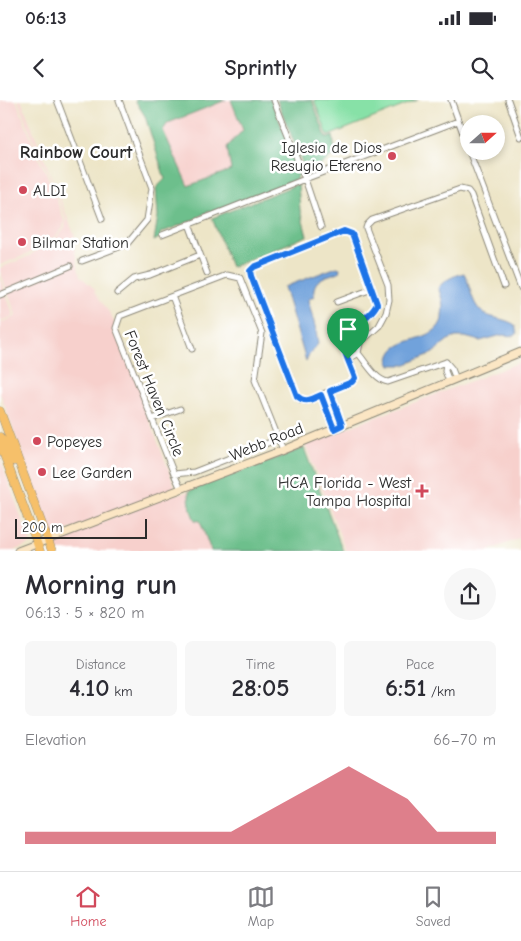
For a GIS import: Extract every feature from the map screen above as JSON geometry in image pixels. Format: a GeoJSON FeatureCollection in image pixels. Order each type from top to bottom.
{"type":"FeatureCollection","features":[{"type":"Feature","properties":{"kind":"main road"},"geometry":{"type":"LineString","coordinates":[[0,411],[52,551]]}},
{"type":"Feature","properties":{"kind":"main road"},"geometry":{"type":"LineString","coordinates":[[0,424],[10,438]]}},
{"type":"Feature","properties":{"kind":"main road"},"geometry":{"type":"LineString","coordinates":[[0,437],[5,443],[12,461],[18,461]]}},
{"type":"Feature","properties":{"kind":"main road"},"geometry":{"type":"LineString","coordinates":[[0,444],[38,547]]}},
{"type":"Feature","properties":{"kind":"street"},"geometry":{"type":"LineString","coordinates":[[57,100],[102,219]]}},
{"type":"Feature","properties":{"kind":"street"},"geometry":{"type":"LineString","coordinates":[[82,261],[127,244],[147,220],[152,188],[119,100]]}},
{"type":"Feature","properties":{"kind":"street"},"geometry":{"type":"LineString","coordinates":[[274,100],[305,179],[321,227]]}},
{"type":"Feature","properties":{"kind":"street"},"geometry":{"type":"LineString","coordinates":[[451,100],[460,126]]}},
{"type":"Feature","properties":{"kind":"street"},"geometry":{"type":"LineString","coordinates":[[508,100],[521,138]]}},
{"type":"Feature","properties":{"kind":"street"},"geometry":{"type":"LineString","coordinates":[[162,235],[458,121]]}},
{"type":"Feature","properties":{"kind":"street"},"geometry":{"type":"LineString","coordinates":[[472,160],[521,288]]}},
{"type":"Feature","properties":{"kind":"street"},"geometry":{"type":"LineString","coordinates":[[348,359],[358,353],[360,343],[379,326],[386,313],[389,300],[388,285],[366,228],[372,220],[460,189],[468,191],[504,286]]}},
{"type":"Feature","properties":{"kind":"street"},"geometry":{"type":"LineString","coordinates":[[189,224],[207,273]]}},
{"type":"Feature","properties":{"kind":"street"},"geometry":{"type":"LineString","coordinates":[[344,231],[352,234],[372,289],[377,304],[375,309],[348,333],[345,339],[344,350],[355,378],[352,382],[321,395],[306,401],[301,400],[297,396],[250,271],[254,267],[344,231]]}},
{"type":"Feature","properties":{"kind":"street"},"geometry":{"type":"LineString","coordinates":[[117,293],[134,279],[150,275],[200,255]]}},
{"type":"Feature","properties":{"kind":"street"},"geometry":{"type":"LineString","coordinates":[[0,295],[70,266]]}},
{"type":"Feature","properties":{"kind":"street","name":"Forest Haven Circle"},"geometry":{"type":"LineString","coordinates":[[182,489],[174,474],[116,328],[120,316],[228,275],[240,278],[262,333],[255,380],[282,450]]}},
{"type":"Feature","properties":{"kind":"street"},"geometry":{"type":"LineString","coordinates":[[337,302],[372,289]]}},
{"type":"Feature","properties":{"kind":"street"},"geometry":{"type":"LineString","coordinates":[[172,296],[192,349]]}},
{"type":"Feature","properties":{"kind":"street","name":"Webb Road"},"geometry":{"type":"LineString","coordinates":[[18,551],[38,547],[48,540],[282,450],[521,352]]}},
{"type":"Feature","properties":{"kind":"street"},"geometry":{"type":"LineString","coordinates":[[358,353],[382,381],[388,382],[446,362],[452,369],[452,380]]}},
{"type":"Feature","properties":{"kind":"street"},"geometry":{"type":"LineString","coordinates":[[330,391],[342,425]]}},
{"type":"Feature","properties":{"kind":"street"},"geometry":{"type":"LineString","coordinates":[[321,395],[334,429]]}},
{"type":"Feature","properties":{"kind":"street"},"geometry":{"type":"LineString","coordinates":[[152,420],[180,409]]}},
{"type":"Feature","properties":{"kind":"street"},"geometry":{"type":"LineString","coordinates":[[174,474],[194,472],[278,439]]}},
{"type":"Feature","properties":{"kind":"shaded area"},"geometry":{"type":"Polygon","coordinates":[[[0,100],[16,100],[64,220],[63,228],[57,235],[28,254],[0,265],[0,100]]]}},
{"type":"Feature","properties":{"kind":"shaded area"},"geometry":{"type":"Polygon","coordinates":[[[18,100],[21,100],[75,237],[72,239],[80,276],[96,290],[94,291],[111,315],[142,387],[144,394],[143,404],[176,489],[52,536],[0,393],[0,323],[16,315],[0,268],[29,256],[58,236],[65,228],[66,219],[18,100]]]}},
{"type":"Feature","properties":{"kind":"shaded area"},"geometry":{"type":"Polygon","coordinates":[[[226,100],[231,100],[243,131],[231,170],[188,186],[162,130],[168,123],[226,100]]]}},
{"type":"Feature","properties":{"kind":"shaded area"},"geometry":{"type":"Polygon","coordinates":[[[0,278],[14,316],[0,321],[0,278]]]}},
{"type":"Feature","properties":{"kind":"shaded area","name":"HCA Florida - West Tampa Hospital"},"geometry":{"type":"Polygon","coordinates":[[[521,362],[521,538],[487,551],[346,551],[305,444],[521,362]]]}},
{"type":"Feature","properties":{"kind":"shaded area"},"geometry":{"type":"Polygon","coordinates":[[[0,458],[31,544],[12,551],[0,551],[0,458]]]}},
{"type":"Feature","properties":{"kind":"shaded area"},"geometry":{"type":"Polygon","coordinates":[[[189,491],[191,514],[200,521],[211,551],[58,551],[54,540],[177,493],[178,495],[189,491]]]}},
{"type":"Feature","properties":{"kind":"green space"},"geometry":{"type":"Polygon","coordinates":[[[135,100],[226,100],[168,123],[163,130],[188,186],[231,170],[227,147],[243,130],[231,100],[271,100],[301,174],[297,176],[297,179],[210,214],[209,211],[191,221],[160,233],[161,237],[154,241],[158,216],[156,188],[165,179],[145,116],[135,100]]]}},
{"type":"Feature","properties":{"kind":"green space"},"geometry":{"type":"Polygon","coordinates":[[[277,100],[312,100],[326,137],[333,136],[335,153],[317,168],[306,172],[277,100]]]}},
{"type":"Feature","properties":{"kind":"green space"},"geometry":{"type":"Polygon","coordinates":[[[314,100],[418,100],[328,136],[314,100]]]}},
{"type":"Feature","properties":{"kind":"green space"},"geometry":{"type":"Polygon","coordinates":[[[298,184],[300,210],[307,236],[231,267],[212,218],[298,184]]]}},
{"type":"Feature","properties":{"kind":"green space"},"geometry":{"type":"Polygon","coordinates":[[[304,448],[343,551],[211,551],[200,521],[195,520],[192,513],[189,491],[304,448]]]}},
{"type":"Feature","properties":{"kind":"water"},"geometry":{"type":"Polygon","coordinates":[[[337,267],[340,268],[339,272],[324,277],[317,282],[314,296],[308,300],[318,344],[309,354],[306,361],[284,287],[337,267]]]}},
{"type":"Feature","properties":{"kind":"water"},"geometry":{"type":"Polygon","coordinates":[[[464,273],[475,304],[479,309],[489,316],[515,325],[517,334],[514,336],[502,335],[480,341],[456,337],[448,340],[433,353],[404,365],[391,365],[389,363],[391,354],[395,348],[429,334],[436,329],[441,321],[443,308],[438,288],[450,278],[464,273]]]}},
{"type":"Feature","properties":{"kind":"place","name":"Iglesia de Dios Resugio Etereno"},"geometry":{"type":"Point","coordinates":[392,156]}},
{"type":"Feature","properties":{"kind":"place","name":"ALDI"},"geometry":{"type":"Point","coordinates":[23,190]}},
{"type":"Feature","properties":{"kind":"place","name":"Bilmar Station"},"geometry":{"type":"Point","coordinates":[22,242]}},
{"type":"Feature","properties":{"kind":"place","name":"Popeyes"},"geometry":{"type":"Point","coordinates":[37,441]}},
{"type":"Feature","properties":{"kind":"place","name":"Lee Garden"},"geometry":{"type":"Point","coordinates":[42,472]}},
{"type":"Feature","properties":{"kind":"place","name":"HCA Florida - West Tampa Hospital"},"geometry":{"type":"Point","coordinates":[422,491]}},
{"type":"Feature","properties":{"kind":"district","name":"Rainbow Court"},"geometry":{"type":"Point","coordinates":[76,152]}},
{"type":"Feature","properties":{"kind":"route"},"geometry":{"type":"LineString","coordinates":[[344,231],[350,232],[377,304],[370,314],[348,333],[345,339],[344,350],[348,359],[355,378],[352,382],[330,391],[342,425],[334,429],[321,395],[306,401],[301,400],[297,396],[250,271],[254,267],[344,231]]}}]}
